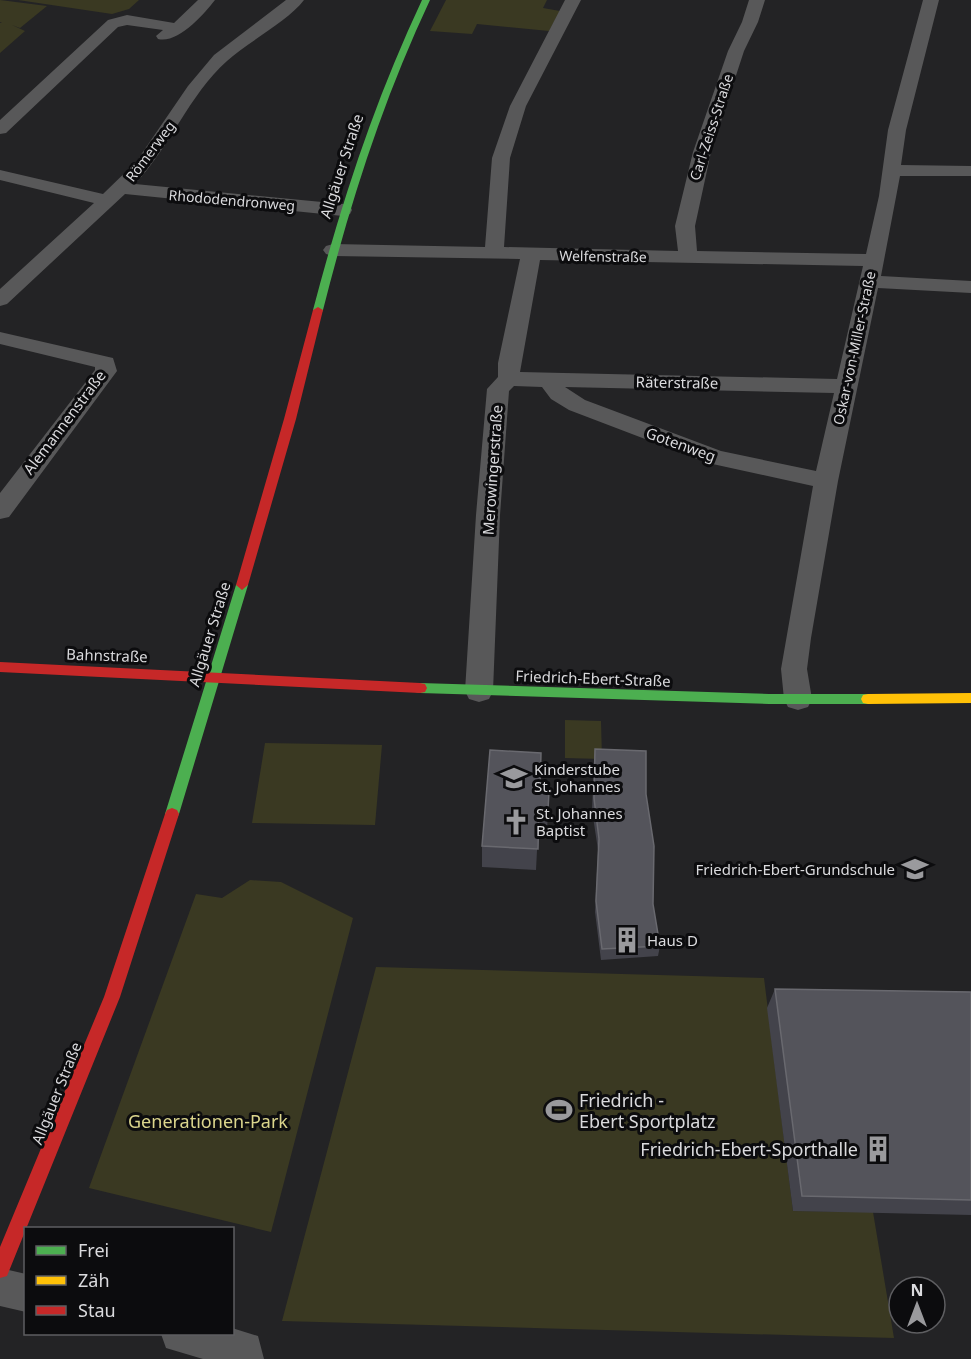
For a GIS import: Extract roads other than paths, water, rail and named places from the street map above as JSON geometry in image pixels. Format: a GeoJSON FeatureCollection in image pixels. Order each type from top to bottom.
{"type":"FeatureCollection","features":[{"type":"Feature","properties":{"kind":"main road","name":"Allgäuer Straße"},"geometry":{"type":"LineString","coordinates":[[0,1269],[77,1088],[126,958],[157,865],[274,477],[343,210],[389,75],[426,0]]}},
{"type":"Feature","properties":{"kind":"main road","name":"Bahnstraße"},"geometry":{"type":"LineString","coordinates":[[0,667],[213,677]]}},
{"type":"Feature","properties":{"kind":"main road","name":"Friedrich-Ebert-Straße"},"geometry":{"type":"LineString","coordinates":[[213,677],[479,691],[798,699],[971,698]]}},
{"type":"Feature","properties":{"kind":"street"},"geometry":{"type":"LineString","coordinates":[[0,129],[107,28],[166,36],[178,28],[207,0]]}},
{"type":"Feature","properties":{"kind":"street","name":"Römerweg"},"geometry":{"type":"LineString","coordinates":[[0,300],[122,188],[144,163],[212,68],[262,24],[296,0]]}},
{"type":"Feature","properties":{"kind":"street"},"geometry":{"type":"LineString","coordinates":[[494,254],[504,150],[518,106],[573,0]]}},
{"type":"Feature","properties":{"kind":"street","name":"Carl-Zeiss-Straße"},"geometry":{"type":"LineString","coordinates":[[688,258],[685,226],[702,152],[736,51],[750,22],[757,0]]}},
{"type":"Feature","properties":{"kind":"street","name":"Oskar-von-Miller-Straße"},"geometry":{"type":"LineString","coordinates":[[798,699],[794,669],[798,638],[826,482],[871,271],[897,130],[931,0]]}},
{"type":"Feature","properties":{"kind":"street"},"geometry":{"type":"LineString","coordinates":[[891,170],[971,171]]}},
{"type":"Feature","properties":{"kind":"street"},"geometry":{"type":"LineString","coordinates":[[0,175],[107,201]]}},
{"type":"Feature","properties":{"kind":"street","name":"Rhododendronweg"},"geometry":{"type":"LineString","coordinates":[[122,188],[343,210]]}},
{"type":"Feature","properties":{"kind":"street","name":"Welfenstraße"},"geometry":{"type":"LineString","coordinates":[[333,250],[688,258],[871,271],[971,286]]}},
{"type":"Feature","properties":{"kind":"street","name":"Merowingerstraße"},"geometry":{"type":"LineString","coordinates":[[479,691],[488,515],[498,389],[509,379],[531,254]]}},
{"type":"Feature","properties":{"kind":"street","name":"Alemannenstraße"},"geometry":{"type":"LineString","coordinates":[[0,338],[105,363],[106,371],[0,511]]}},
{"type":"Feature","properties":{"kind":"street","name":"Räterstraße"},"geometry":{"type":"LineString","coordinates":[[509,379],[846,386]]}},
{"type":"Feature","properties":{"kind":"street","name":"Gotenweg"},"geometry":{"type":"LineString","coordinates":[[549,380],[559,394],[577,405],[716,458],[826,482]]}},
{"type":"Feature","properties":{"kind":"street"},"geometry":{"type":"LineString","coordinates":[[0,1287],[24,1293]]}},
{"type":"Feature","properties":{"kind":"street"},"geometry":{"type":"LineString","coordinates":[[184,1335],[244,1350],[246,1359]]}},
{"type":"Feature","properties":{"kind":"place","name":"Kinderstube St. Johannes"},"geometry":{"type":"Point","coordinates":[514,778]}},
{"type":"Feature","properties":{"kind":"place","name":"St. Johannes Baptist"},"geometry":{"type":"Point","coordinates":[516,822]}},
{"type":"Feature","properties":{"kind":"place","name":"Friedrich-Ebert-Grundschule"},"geometry":{"type":"Point","coordinates":[915,869]}},
{"type":"Feature","properties":{"kind":"place","name":"Haus D"},"geometry":{"type":"Point","coordinates":[627,940]}},
{"type":"Feature","properties":{"kind":"place","name":"Friedrich - Ebert Sportplatz"},"geometry":{"type":"Point","coordinates":[559,1110]}},
{"type":"Feature","properties":{"kind":"place","name":"Friedrich-Ebert-Sporthalle"},"geometry":{"type":"Point","coordinates":[878,1149]}},
{"type":"Feature","properties":{"kind":"park label","name":"Generationen-Park"},"geometry":{"type":"Point","coordinates":[208,1121]}}]}
